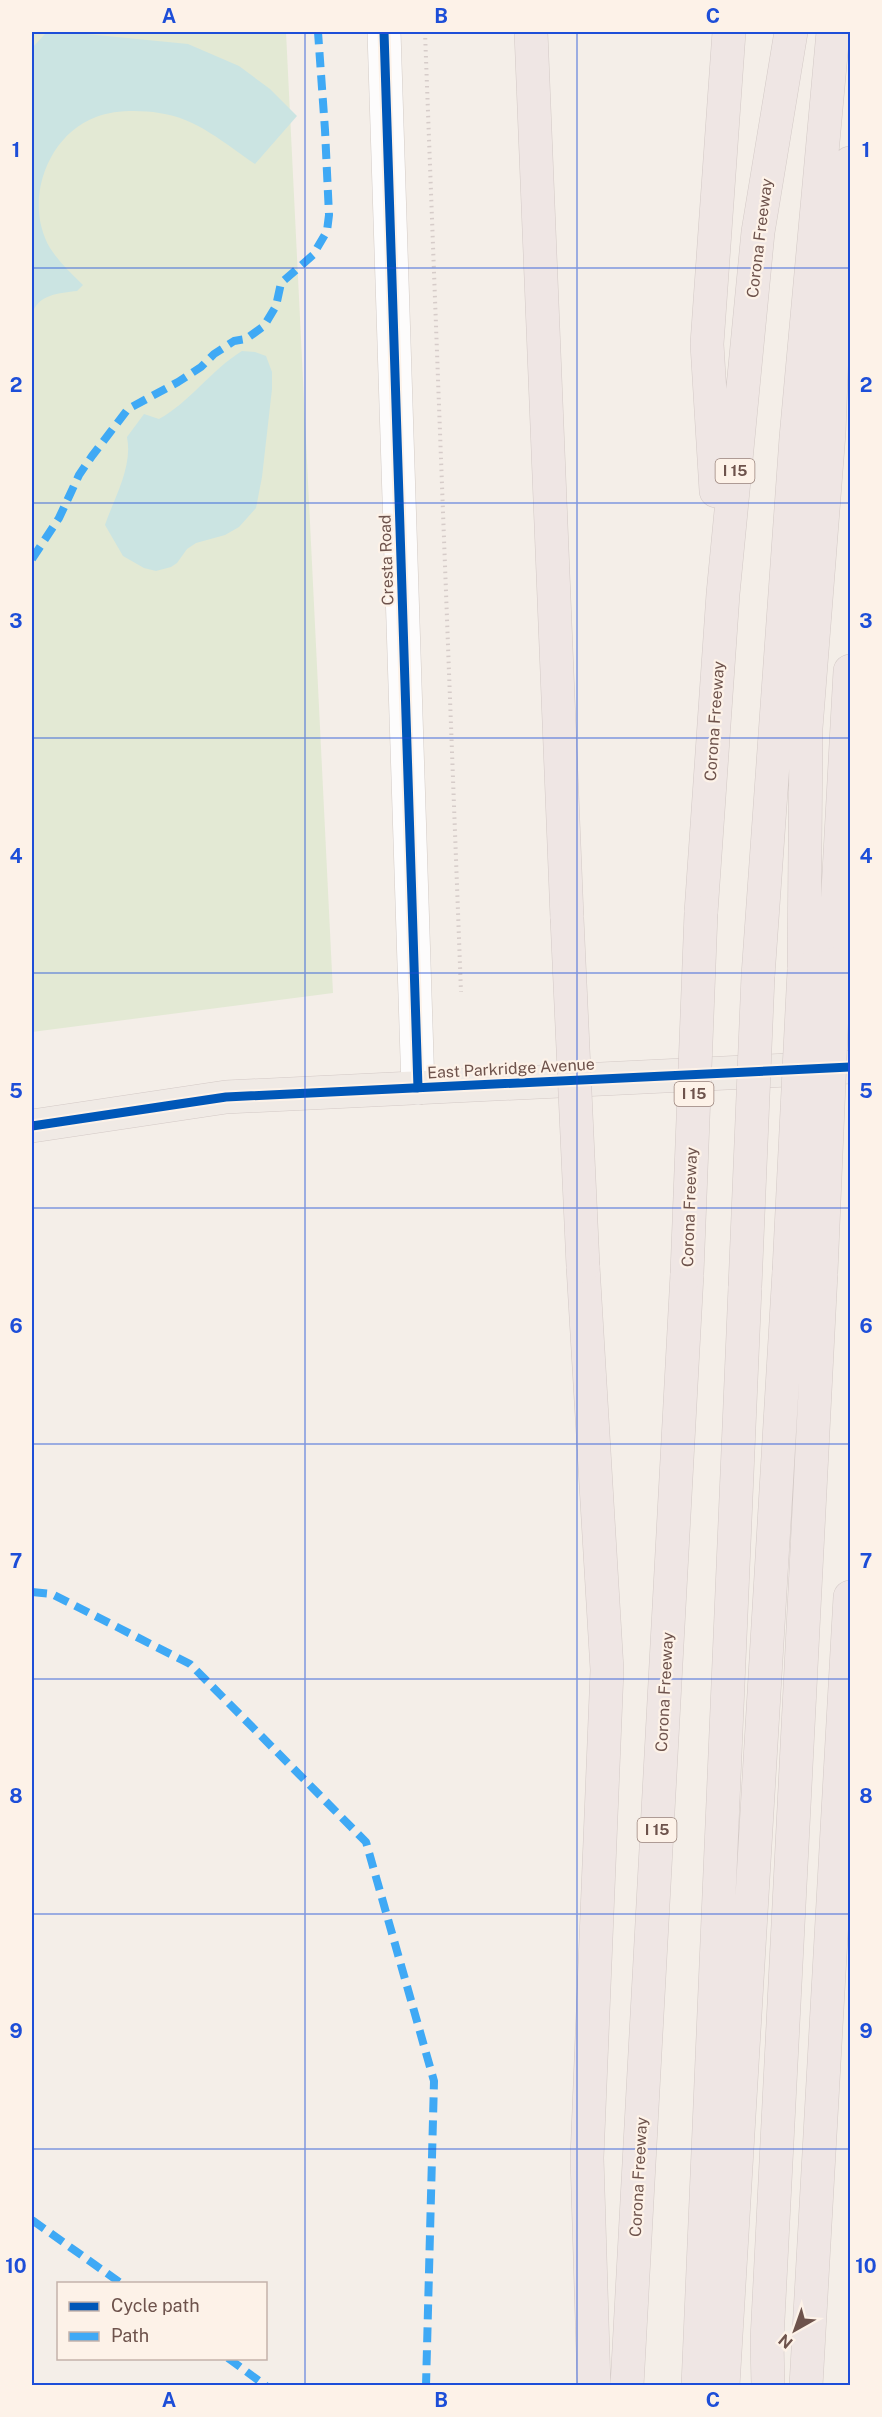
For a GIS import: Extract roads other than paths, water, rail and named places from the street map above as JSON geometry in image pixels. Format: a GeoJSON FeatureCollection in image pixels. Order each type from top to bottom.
{"type":"FeatureCollection","features":[{"type":"Feature","properties":{"kind":"highway"},"geometry":{"type":"LineString","coordinates":[[531,32],[583,1266],[607,1670],[587,2158],[594,2385]]}},
{"type":"Feature","properties":{"kind":"highway"},"geometry":{"type":"LineString","coordinates":[[723,594],[707,344],[729,32]]}},
{"type":"Feature","properties":{"kind":"highway","name":"Corona Freeway"},"geometry":{"type":"LineString","coordinates":[[627,2385],[687,1274],[701,913],[723,594],[758,232],[791,32]]}},
{"type":"Feature","properties":{"kind":"highway"},"geometry":{"type":"LineString","coordinates":[[698,2385],[758,976],[796,438],[833,32]]}},
{"type":"Feature","properties":{"kind":"highway"},"geometry":{"type":"LineString","coordinates":[[768,2385],[767,2340],[821,1273],[819,967],[806,728],[829,433],[833,325],[850,163]]}},
{"type":"Feature","properties":{"kind":"highway"},"geometry":{"type":"LineString","coordinates":[[723,2385],[789,1271],[850,671]]}},
{"type":"Feature","properties":{"kind":"highway"},"geometry":{"type":"LineString","coordinates":[[806,2385],[850,1598]]}},
{"type":"Feature","properties":{"kind":"main road","name":"East Parkridge Avenue"},"geometry":{"type":"LineString","coordinates":[[32,1126],[226,1097],[850,1067]]}},
{"type":"Feature","properties":{"kind":"street","name":"Cresta Road"},"geometry":{"type":"LineString","coordinates":[[384,32],[418,1088]]}},
{"type":"Feature","properties":{"kind":"water"},"geometry":{"type":"Polygon","coordinates":[[[66,32],[188,44],[239,66],[270,89],[297,116],[255,164],[210,133],[173,116],[144,111],[127,111],[96,117],[79,126],[64,139],[44,172],[39,211],[42,230],[50,248],[83,285],[77,291],[44,299],[32,315],[32,48],[45,34],[66,32]]]}},
{"type":"Feature","properties":{"kind":"water"},"geometry":{"type":"Polygon","coordinates":[[[242,351],[266,356],[272,372],[262,477],[256,508],[239,527],[225,535],[196,543],[187,549],[177,563],[171,567],[156,571],[144,568],[123,556],[105,525],[125,471],[127,437],[144,414],[159,419],[170,412],[220,367],[242,351]]]}}]}
